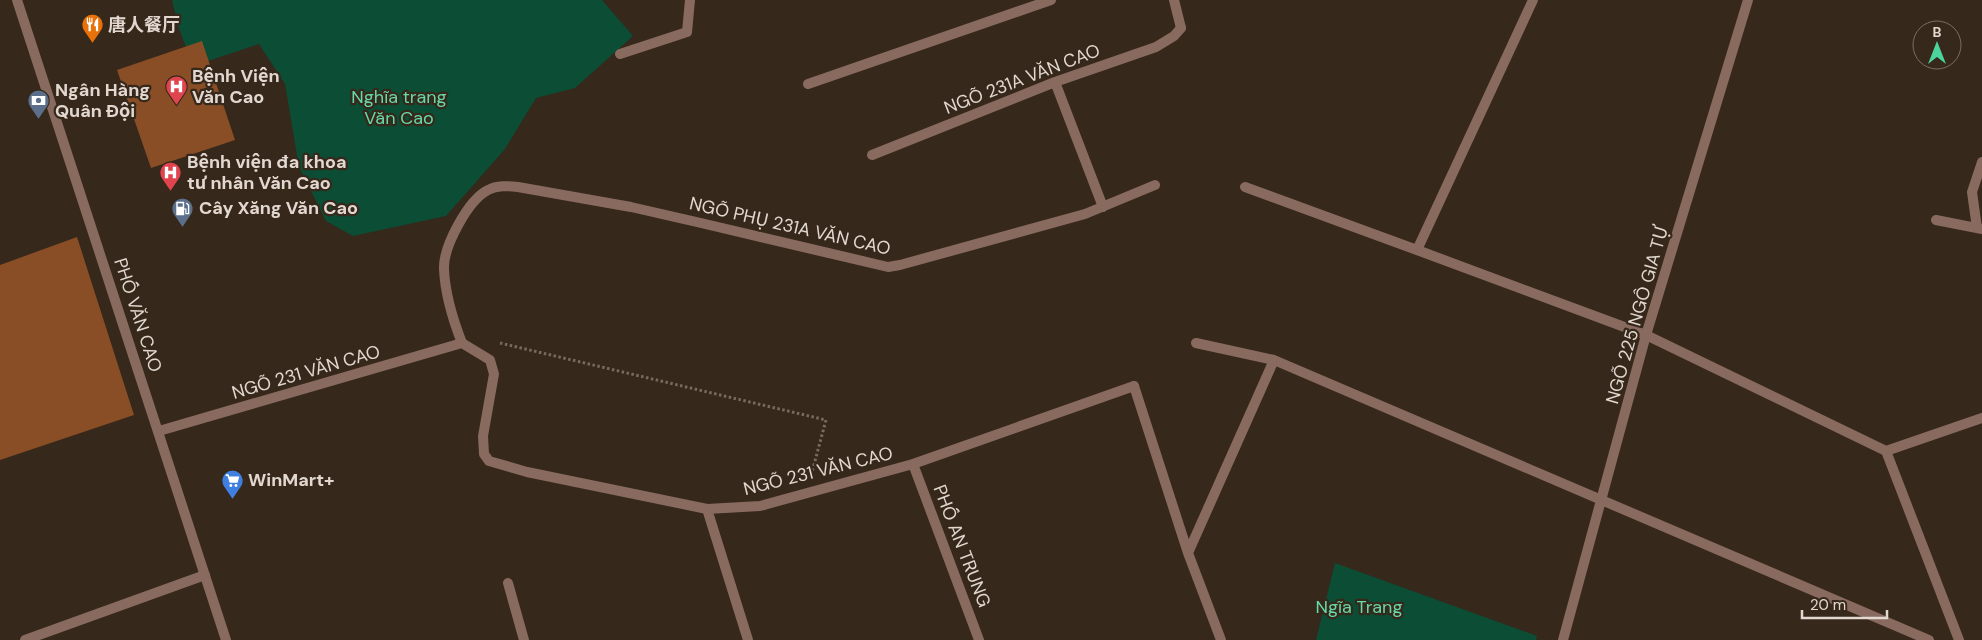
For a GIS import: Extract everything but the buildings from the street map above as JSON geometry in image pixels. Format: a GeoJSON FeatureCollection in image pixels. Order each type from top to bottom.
{"type":"FeatureCollection","features":[{"type":"Feature","properties":{"kind":"street","name":"PHỐ VĂN CAO"},"geometry":{"type":"LineString","coordinates":[[17,0],[226,640]]}},
{"type":"Feature","properties":{"kind":"street"},"geometry":{"type":"LineString","coordinates":[[620,54],[687,32],[690,0]]}},
{"type":"Feature","properties":{"kind":"street"},"geometry":{"type":"LineString","coordinates":[[808,84],[1051,0]]}},
{"type":"Feature","properties":{"kind":"street","name":"NGÕ 231A VĂN CAO"},"geometry":{"type":"LineString","coordinates":[[872,155],[1055,82],[1156,46],[1174,36],[1181,28],[1174,0]]}},
{"type":"Feature","properties":{"kind":"street"},"geometry":{"type":"LineString","coordinates":[[1417,250],[1533,0]]}},
{"type":"Feature","properties":{"kind":"street","name":"NGÕ 225 NGÔ GIA TỰ"},"geometry":{"type":"LineString","coordinates":[[1565,640],[1646,334],[1748,0]]}},
{"type":"Feature","properties":{"kind":"street"},"geometry":{"type":"LineString","coordinates":[[1055,82],[1104,206]]}},
{"type":"Feature","properties":{"kind":"street"},"geometry":{"type":"LineString","coordinates":[[1936,220],[1980,229],[1972,192],[1982,162]]}},
{"type":"Feature","properties":{"kind":"street","name":"NGÕ PHỤ 231A VĂN CAO"},"geometry":{"type":"LineString","coordinates":[[462,344],[453,319],[448,294],[444,268],[445,256],[450,240],[476,200],[487,190],[499,187],[518,187],[631,208],[888,267],[1085,214],[1155,185]]}},
{"type":"Feature","properties":{"kind":"street"},"geometry":{"type":"LineString","coordinates":[[1245,187],[1646,334],[1886,451],[1959,640]]}},
{"type":"Feature","properties":{"kind":"street"},"geometry":{"type":"LineString","coordinates":[[1196,343],[1274,360],[1929,640]]}},
{"type":"Feature","properties":{"kind":"street","name":"NGÕ 231 VĂN CAO"},"geometry":{"type":"LineString","coordinates":[[159,431],[462,344],[490,360],[492,365],[494,374],[483,436],[484,454],[489,461],[528,472],[707,509],[760,506],[913,464],[1134,386],[1188,553]]}},
{"type":"Feature","properties":{"kind":"street"},"geometry":{"type":"LineString","coordinates":[[1221,640],[1188,553],[1274,360]]}},
{"type":"Feature","properties":{"kind":"street"},"geometry":{"type":"LineString","coordinates":[[1886,451],[1982,418]]}},
{"type":"Feature","properties":{"kind":"street","name":"PHỐ AN TRUNG"},"geometry":{"type":"LineString","coordinates":[[913,464],[980,640]]}},
{"type":"Feature","properties":{"kind":"street"},"geometry":{"type":"LineString","coordinates":[[707,509],[748,640]]}},
{"type":"Feature","properties":{"kind":"street"},"geometry":{"type":"LineString","coordinates":[[25,640],[205,574]]}},
{"type":"Feature","properties":{"kind":"street"},"geometry":{"type":"LineString","coordinates":[[508,582],[524,640]]}},
{"type":"Feature","properties":{"kind":"path"},"geometry":{"type":"LineString","coordinates":[[497,343],[506,343],[826,420],[807,493]]}},
{"type":"Feature","properties":{"kind":"green space","name":"Nghĩa trang Văn Cao"},"geometry":{"type":"Polygon","coordinates":[[[172,0],[602,0],[633,36],[575,88],[536,98],[505,149],[446,216],[353,236],[326,221],[299,167],[285,84],[259,44],[193,66],[178,26],[172,0]]]}},
{"type":"Feature","properties":{"kind":"green space","name":"Ngĩa Trang"},"geometry":{"type":"Polygon","coordinates":[[[1335,563],[1537,636],[1536,640],[1316,640],[1335,563]]]}},
{"type":"Feature","properties":{"kind":"place","name":"唐人餐厅"},"geometry":{"type":"Point","coordinates":[92,44]}},
{"type":"Feature","properties":{"kind":"place","name":"Bệnh Viện Văn Cao"},"geometry":{"type":"Point","coordinates":[176,105]}},
{"type":"Feature","properties":{"kind":"place","name":"Ngân Hàng Quân Đội"},"geometry":{"type":"Point","coordinates":[39,119]}},
{"type":"Feature","properties":{"kind":"place","name":"Bệnh viện đa khoa tư nhân Văn Cao"},"geometry":{"type":"Point","coordinates":[171,191]}},
{"type":"Feature","properties":{"kind":"place","name":"Cây Xăng Văn Cao"},"geometry":{"type":"Point","coordinates":[183,227]}},
{"type":"Feature","properties":{"kind":"place","name":"WinMart+"},"geometry":{"type":"Point","coordinates":[232,499]}}]}
